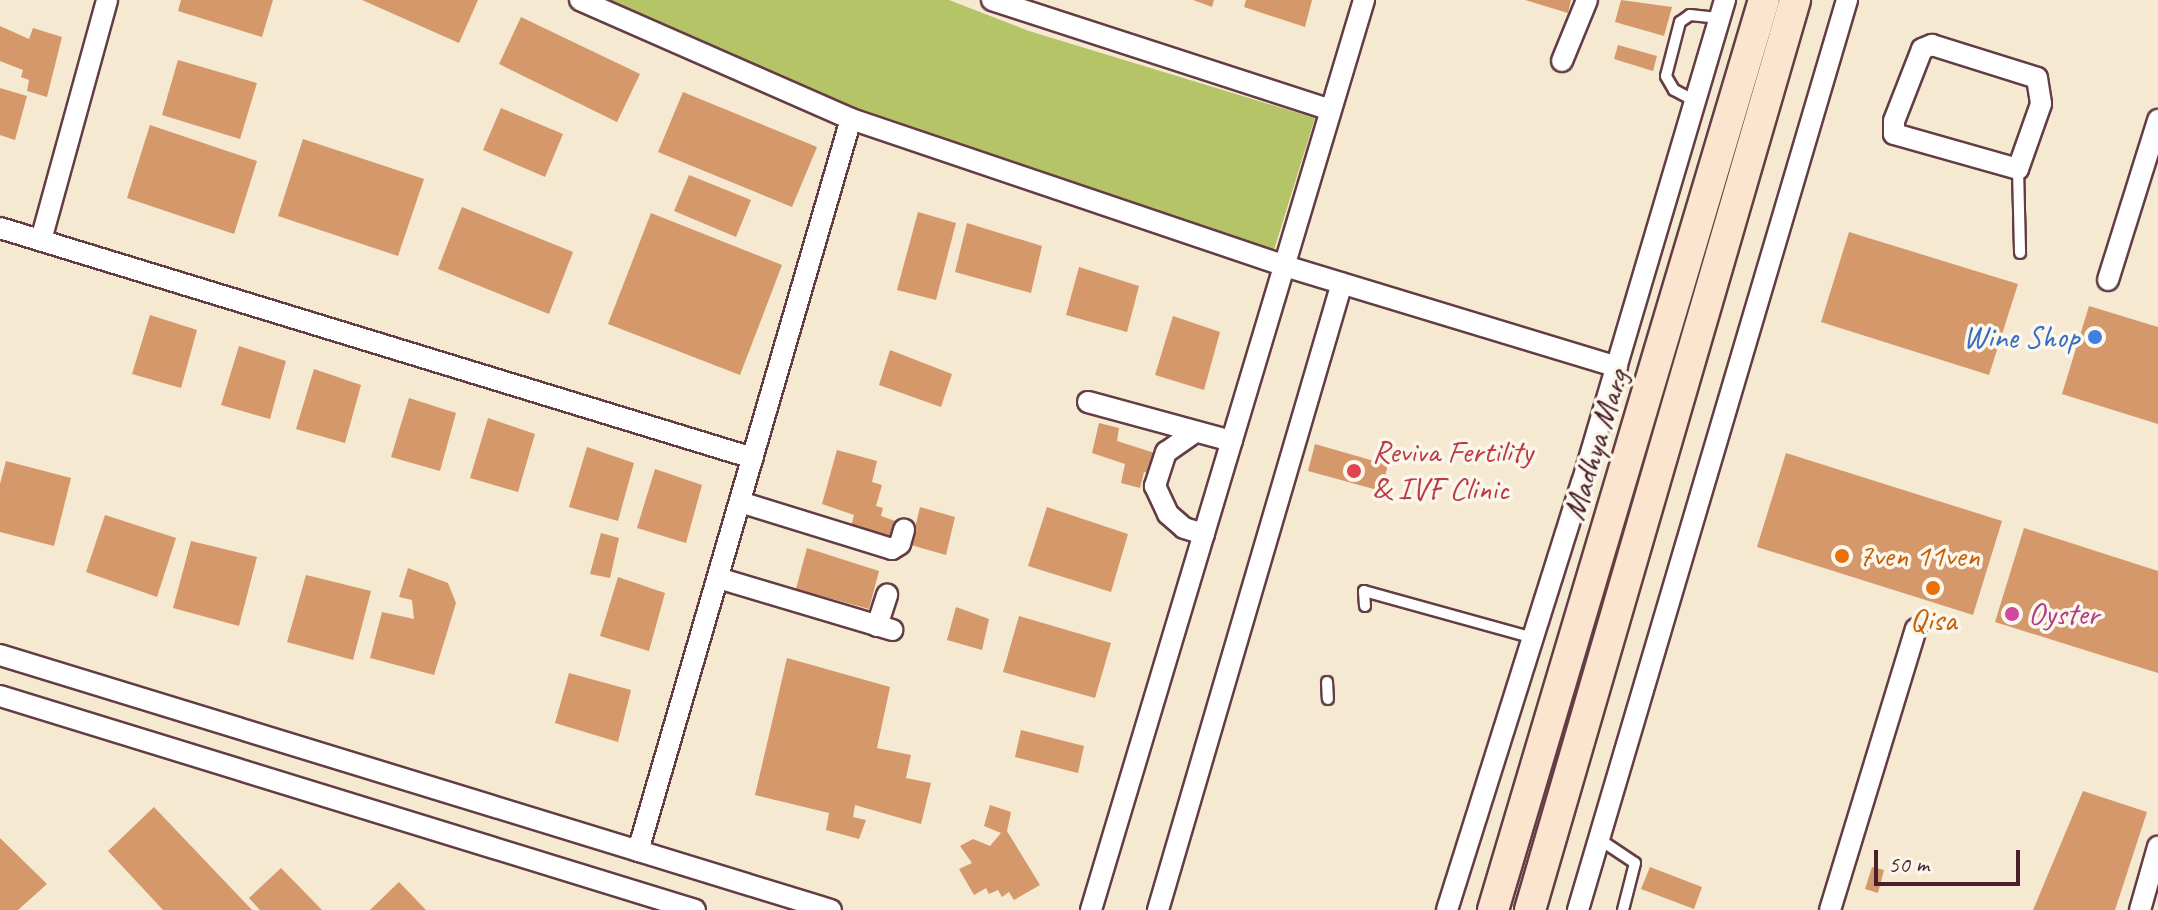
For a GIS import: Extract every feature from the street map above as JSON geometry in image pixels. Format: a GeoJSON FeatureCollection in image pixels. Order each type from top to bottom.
{"type":"FeatureCollection","features":[{"type":"Feature","properties":{"kind":"main road","name":"Madhya Marg"},"geometry":{"type":"LineString","coordinates":[[1493,910],[1764,0]]}},
{"type":"Feature","properties":{"kind":"main road","name":"Madhya Marg"},"geometry":{"type":"LineString","coordinates":[[1530,910],[1795,0]]}},
{"type":"Feature","properties":{"kind":"street"},"geometry":{"type":"LineString","coordinates":[[41,240],[107,0]]}},
{"type":"Feature","properties":{"kind":"street"},"geometry":{"type":"LineString","coordinates":[[580,0],[851,119],[1285,266],[1617,367]]}},
{"type":"Feature","properties":{"kind":"street"},"geometry":{"type":"LineString","coordinates":[[992,0],[1331,110]]}},
{"type":"Feature","properties":{"kind":"street"},"geometry":{"type":"LineString","coordinates":[[1091,910],[1364,0]]}},
{"type":"Feature","properties":{"kind":"street"},"geometry":{"type":"LineString","coordinates":[[1562,61],[1587,0]]}},
{"type":"Feature","properties":{"kind":"street"},"geometry":{"type":"LineString","coordinates":[[1578,910],[1847,0]]}},
{"type":"Feature","properties":{"kind":"street"},"geometry":{"type":"LineString","coordinates":[[1447,910],[1617,367],[1722,9]]}},
{"type":"Feature","properties":{"kind":"street"},"geometry":{"type":"LineString","coordinates":[[1932,45],[2037,78],[2041,104],[2018,169],[1894,134],[1894,121],[1922,49],[1932,45]]}},
{"type":"Feature","properties":{"kind":"street"},"geometry":{"type":"LineString","coordinates":[[638,851],[851,119]]}},
{"type":"Feature","properties":{"kind":"street"},"geometry":{"type":"LineString","coordinates":[[2108,280],[2158,120]]}},
{"type":"Feature","properties":{"kind":"street"},"geometry":{"type":"LineString","coordinates":[[0,228],[753,458]]}},
{"type":"Feature","properties":{"kind":"street"},"geometry":{"type":"LineString","coordinates":[[1158,910],[1342,283]]}},
{"type":"Feature","properties":{"kind":"street"},"geometry":{"type":"LineString","coordinates":[[1088,402],[1232,441]]}},
{"type":"Feature","properties":{"kind":"street"},"geometry":{"type":"LineString","coordinates":[[1195,432],[1166,452],[1155,486],[1168,514],[1184,528],[1204,534]]}},
{"type":"Feature","properties":{"kind":"street"},"geometry":{"type":"LineString","coordinates":[[740,502],[892,549],[900,544],[904,530]]}},
{"type":"Feature","properties":{"kind":"street"},"geometry":{"type":"LineString","coordinates":[[718,578],[885,628],[887,595]]}},
{"type":"Feature","properties":{"kind":"street"},"geometry":{"type":"LineString","coordinates":[[1830,910],[1916,629]]}},
{"type":"Feature","properties":{"kind":"street"},"geometry":{"type":"LineString","coordinates":[[0,655],[831,910]]}},
{"type":"Feature","properties":{"kind":"street"},"geometry":{"type":"LineString","coordinates":[[0,696],[695,910]]}},
{"type":"Feature","properties":{"kind":"street"},"geometry":{"type":"LineString","coordinates":[[2140,910],[2158,847]]}},
{"type":"Feature","properties":{"kind":"lane"},"geometry":{"type":"LineString","coordinates":[[1695,101],[1674,90],[1666,76],[1680,22],[1690,15],[1722,9]]}},
{"type":"Feature","properties":{"kind":"lane"},"geometry":{"type":"LineString","coordinates":[[2018,169],[2020,253]]}},
{"type":"Feature","properties":{"kind":"lane"},"geometry":{"type":"LineString","coordinates":[[1361,602],[1364,591],[1533,638]]}},
{"type":"Feature","properties":{"kind":"lane"},"geometry":{"type":"LineString","coordinates":[[1599,839],[1635,863],[1623,910]]}},
{"type":"Feature","properties":{"kind":"green space"},"geometry":{"type":"Polygon","coordinates":[[[607,0],[949,0],[1029,31],[1315,118],[1274,250],[852,106],[607,0]]]}},
{"type":"Feature","properties":{"kind":"building"},"geometry":{"type":"Polygon","coordinates":[[[181,0],[273,0],[262,37],[178,11],[181,0]]]}},
{"type":"Feature","properties":{"kind":"building"},"geometry":{"type":"Polygon","coordinates":[[[362,0],[478,0],[459,43],[362,0]]]}},
{"type":"Feature","properties":{"kind":"building"},"geometry":{"type":"Polygon","coordinates":[[[1193,0],[1214,0],[1212,7],[1193,0]]]}},
{"type":"Feature","properties":{"kind":"building"},"geometry":{"type":"Polygon","coordinates":[[[1246,0],[1312,0],[1305,27],[1244,7],[1246,0]]]}},
{"type":"Feature","properties":{"kind":"building"},"geometry":{"type":"Polygon","coordinates":[[[1525,0],[1571,0],[1568,13],[1525,0]]]}},
{"type":"Feature","properties":{"kind":"building"},"geometry":{"type":"Polygon","coordinates":[[[1621,0],[1672,7],[1664,36],[1615,22],[1621,0]]]}},
{"type":"Feature","properties":{"kind":"building"},"geometry":{"type":"Polygon","coordinates":[[[521,17],[640,74],[617,122],[499,64],[521,17]]]}},
{"type":"Feature","properties":{"kind":"building"},"geometry":{"type":"Polygon","coordinates":[[[0,26],[29,39],[33,28],[62,37],[47,97],[27,91],[29,80],[21,77],[23,70],[0,61],[0,26]]]}},
{"type":"Feature","properties":{"kind":"building"},"geometry":{"type":"Polygon","coordinates":[[[1618,45],[1657,56],[1653,71],[1614,59],[1618,45]]]}},
{"type":"Feature","properties":{"kind":"building"},"geometry":{"type":"Polygon","coordinates":[[[178,60],[257,83],[240,139],[162,115],[178,60]]]}},
{"type":"Feature","properties":{"kind":"building"},"geometry":{"type":"Polygon","coordinates":[[[0,88],[27,96],[15,140],[0,135],[0,88]]]}},
{"type":"Feature","properties":{"kind":"building"},"geometry":{"type":"Polygon","coordinates":[[[683,92],[817,147],[792,207],[658,152],[683,92]]]}},
{"type":"Feature","properties":{"kind":"building"},"geometry":{"type":"Polygon","coordinates":[[[501,108],[563,134],[545,177],[483,150],[501,108]]]}},
{"type":"Feature","properties":{"kind":"building"},"geometry":{"type":"Polygon","coordinates":[[[150,125],[257,161],[234,234],[127,198],[150,125]]]}},
{"type":"Feature","properties":{"kind":"building"},"geometry":{"type":"Polygon","coordinates":[[[303,139],[424,179],[398,256],[278,216],[303,139]]]}},
{"type":"Feature","properties":{"kind":"building"},"geometry":{"type":"Polygon","coordinates":[[[689,175],[751,200],[736,237],[674,211],[689,175]]]}},
{"type":"Feature","properties":{"kind":"building"},"geometry":{"type":"Polygon","coordinates":[[[462,207],[573,252],[549,314],[438,269],[462,207]]]}},
{"type":"Feature","properties":{"kind":"building"},"geometry":{"type":"Polygon","coordinates":[[[918,212],[956,223],[936,300],[897,290],[918,212]]]}},
{"type":"Feature","properties":{"kind":"building"},"geometry":{"type":"Polygon","coordinates":[[[651,213],[782,265],[740,375],[608,324],[651,213]]]}},
{"type":"Feature","properties":{"kind":"building"},"geometry":{"type":"Polygon","coordinates":[[[967,223],[1042,246],[1031,293],[955,272],[967,223]]]}},
{"type":"Feature","properties":{"kind":"building"},"geometry":{"type":"Polygon","coordinates":[[[1849,232],[2018,284],[1989,375],[1821,322],[1849,232]]]}},
{"type":"Feature","properties":{"kind":"building"},"geometry":{"type":"Polygon","coordinates":[[[1079,267],[1139,286],[1127,332],[1066,315],[1079,267]]]}},
{"type":"Feature","properties":{"kind":"building"},"geometry":{"type":"Polygon","coordinates":[[[2089,306],[2158,327],[2158,424],[2062,394],[2089,306]]]}},
{"type":"Feature","properties":{"kind":"building"},"geometry":{"type":"Polygon","coordinates":[[[150,315],[197,330],[181,388],[132,374],[150,315]]]}},
{"type":"Feature","properties":{"kind":"building"},"geometry":{"type":"Polygon","coordinates":[[[1173,316],[1220,332],[1204,390],[1155,375],[1173,316]]]}},
{"type":"Feature","properties":{"kind":"building"},"geometry":{"type":"Polygon","coordinates":[[[239,346],[286,361],[270,419],[221,405],[239,346]]]}},
{"type":"Feature","properties":{"kind":"building"},"geometry":{"type":"Polygon","coordinates":[[[890,350],[952,374],[941,407],[879,385],[890,350]]]}},
{"type":"Feature","properties":{"kind":"building"},"geometry":{"type":"Polygon","coordinates":[[[314,369],[361,385],[345,443],[296,429],[314,369]]]}},
{"type":"Feature","properties":{"kind":"building"},"geometry":{"type":"Polygon","coordinates":[[[409,398],[456,413],[440,471],[391,457],[409,398]]]}},
{"type":"Feature","properties":{"kind":"building"},"geometry":{"type":"Polygon","coordinates":[[[488,418],[535,434],[518,492],[470,478],[488,418]]]}},
{"type":"Feature","properties":{"kind":"building"},"geometry":{"type":"Polygon","coordinates":[[[1099,423],[1119,428],[1117,441],[1161,455],[1156,475],[1144,472],[1140,488],[1121,483],[1125,464],[1092,453],[1099,423]]]}},
{"type":"Feature","properties":{"kind":"building"},"geometry":{"type":"Polygon","coordinates":[[[1315,444],[1388,465],[1381,491],[1308,471],[1315,444]]]}},
{"type":"Feature","properties":{"kind":"building"},"geometry":{"type":"Polygon","coordinates":[[[587,447],[634,463],[618,521],[569,507],[587,447]]]}},
{"type":"Feature","properties":{"kind":"building"},"geometry":{"type":"Polygon","coordinates":[[[837,450],[877,461],[872,482],[882,485],[876,506],[883,508],[881,516],[898,522],[893,538],[851,527],[854,515],[822,504],[837,450]]]}},
{"type":"Feature","properties":{"kind":"building"},"geometry":{"type":"Polygon","coordinates":[[[1786,453],[2002,521],[1973,615],[1757,547],[1786,453]]]}},
{"type":"Feature","properties":{"kind":"building"},"geometry":{"type":"Polygon","coordinates":[[[6,461],[71,478],[54,546],[0,532],[0,484],[6,461]]]}},
{"type":"Feature","properties":{"kind":"building"},"geometry":{"type":"Polygon","coordinates":[[[655,469],[702,485],[686,543],[637,528],[655,469]]]}},
{"type":"Feature","properties":{"kind":"building"},"geometry":{"type":"Polygon","coordinates":[[[920,507],[955,517],[946,555],[911,545],[920,507]]]}},
{"type":"Feature","properties":{"kind":"building"},"geometry":{"type":"Polygon","coordinates":[[[1047,507],[1128,534],[1111,592],[1028,566],[1047,507]]]}},
{"type":"Feature","properties":{"kind":"building"},"geometry":{"type":"Polygon","coordinates":[[[105,515],[176,538],[157,597],[86,572],[105,515]]]}},
{"type":"Feature","properties":{"kind":"building"},"geometry":{"type":"Polygon","coordinates":[[[2024,528],[2158,571],[2158,673],[1995,622],[2024,528]]]}},
{"type":"Feature","properties":{"kind":"building"},"geometry":{"type":"Polygon","coordinates":[[[601,533],[619,538],[610,578],[590,574],[601,533]]]}},
{"type":"Feature","properties":{"kind":"building"},"geometry":{"type":"Polygon","coordinates":[[[191,541],[257,557],[239,626],[173,608],[191,541]]]}},
{"type":"Feature","properties":{"kind":"building"},"geometry":{"type":"Polygon","coordinates":[[[807,548],[879,571],[869,609],[796,589],[807,548]]]}},
{"type":"Feature","properties":{"kind":"building"},"geometry":{"type":"Polygon","coordinates":[[[408,568],[448,583],[456,603],[434,675],[370,658],[382,612],[414,619],[412,600],[399,597],[408,568]]]}},
{"type":"Feature","properties":{"kind":"building"},"geometry":{"type":"Polygon","coordinates":[[[306,575],[371,591],[353,660],[287,642],[306,575]]]}},
{"type":"Feature","properties":{"kind":"building"},"geometry":{"type":"Polygon","coordinates":[[[618,577],[665,593],[649,651],[600,636],[618,577]]]}},
{"type":"Feature","properties":{"kind":"building"},"geometry":{"type":"Polygon","coordinates":[[[956,607],[989,619],[982,650],[947,640],[956,607]]]}},
{"type":"Feature","properties":{"kind":"building"},"geometry":{"type":"Polygon","coordinates":[[[1019,616],[1111,643],[1095,698],[1003,672],[1019,616]]]}},
{"type":"Feature","properties":{"kind":"building"},"geometry":{"type":"Polygon","coordinates":[[[787,658],[890,687],[877,748],[911,755],[906,778],[931,783],[921,824],[855,805],[853,817],[866,820],[859,839],[826,830],[829,813],[755,795],[787,658]]]}},
{"type":"Feature","properties":{"kind":"building"},"geometry":{"type":"Polygon","coordinates":[[[569,673],[631,690],[618,742],[555,723],[569,673]]]}},
{"type":"Feature","properties":{"kind":"building"},"geometry":{"type":"Polygon","coordinates":[[[1021,730],[1084,746],[1078,773],[1015,757],[1021,730]]]}},
{"type":"Feature","properties":{"kind":"building"},"geometry":{"type":"Polygon","coordinates":[[[2083,791],[2147,812],[2115,910],[2033,910],[2083,791]]]}},
{"type":"Feature","properties":{"kind":"building"},"geometry":{"type":"Polygon","coordinates":[[[990,805],[1011,812],[1007,831],[1040,885],[1014,900],[1009,892],[1002,897],[998,890],[989,894],[986,888],[974,895],[959,869],[972,863],[960,846],[973,839],[990,846],[1001,833],[984,826],[990,805]]]}},
{"type":"Feature","properties":{"kind":"building"},"geometry":{"type":"Polygon","coordinates":[[[154,807],[252,910],[163,910],[108,851],[154,807]]]}},
{"type":"Feature","properties":{"kind":"building"},"geometry":{"type":"Polygon","coordinates":[[[0,838],[47,884],[18,910],[0,910],[0,838]]]}},
{"type":"Feature","properties":{"kind":"building"},"geometry":{"type":"Polygon","coordinates":[[[1650,867],[1702,887],[1694,909],[1641,889],[1650,867]]]}},
{"type":"Feature","properties":{"kind":"building"},"geometry":{"type":"Polygon","coordinates":[[[1872,867],[1884,870],[1878,893],[1865,889],[1872,867]]]}},
{"type":"Feature","properties":{"kind":"building"},"geometry":{"type":"Polygon","coordinates":[[[281,868],[322,910],[260,910],[249,898],[281,868]]]}},
{"type":"Feature","properties":{"kind":"building"},"geometry":{"type":"Polygon","coordinates":[[[399,882],[426,910],[370,910],[399,882]]]}},
{"type":"Feature","properties":{"kind":"place","name":"Wine Shop"},"geometry":{"type":"Point","coordinates":[2095,337]}},
{"type":"Feature","properties":{"kind":"place","name":"Reviva Fertility & IVF Clinic"},"geometry":{"type":"Point","coordinates":[1354,471]}},
{"type":"Feature","properties":{"kind":"place","name":"7ven 11ven"},"geometry":{"type":"Point","coordinates":[1842,556]}},
{"type":"Feature","properties":{"kind":"place","name":"Qisa"},"geometry":{"type":"Point","coordinates":[1933,588]}},
{"type":"Feature","properties":{"kind":"place","name":"Oyster"},"geometry":{"type":"Point","coordinates":[2012,614]}}]}
